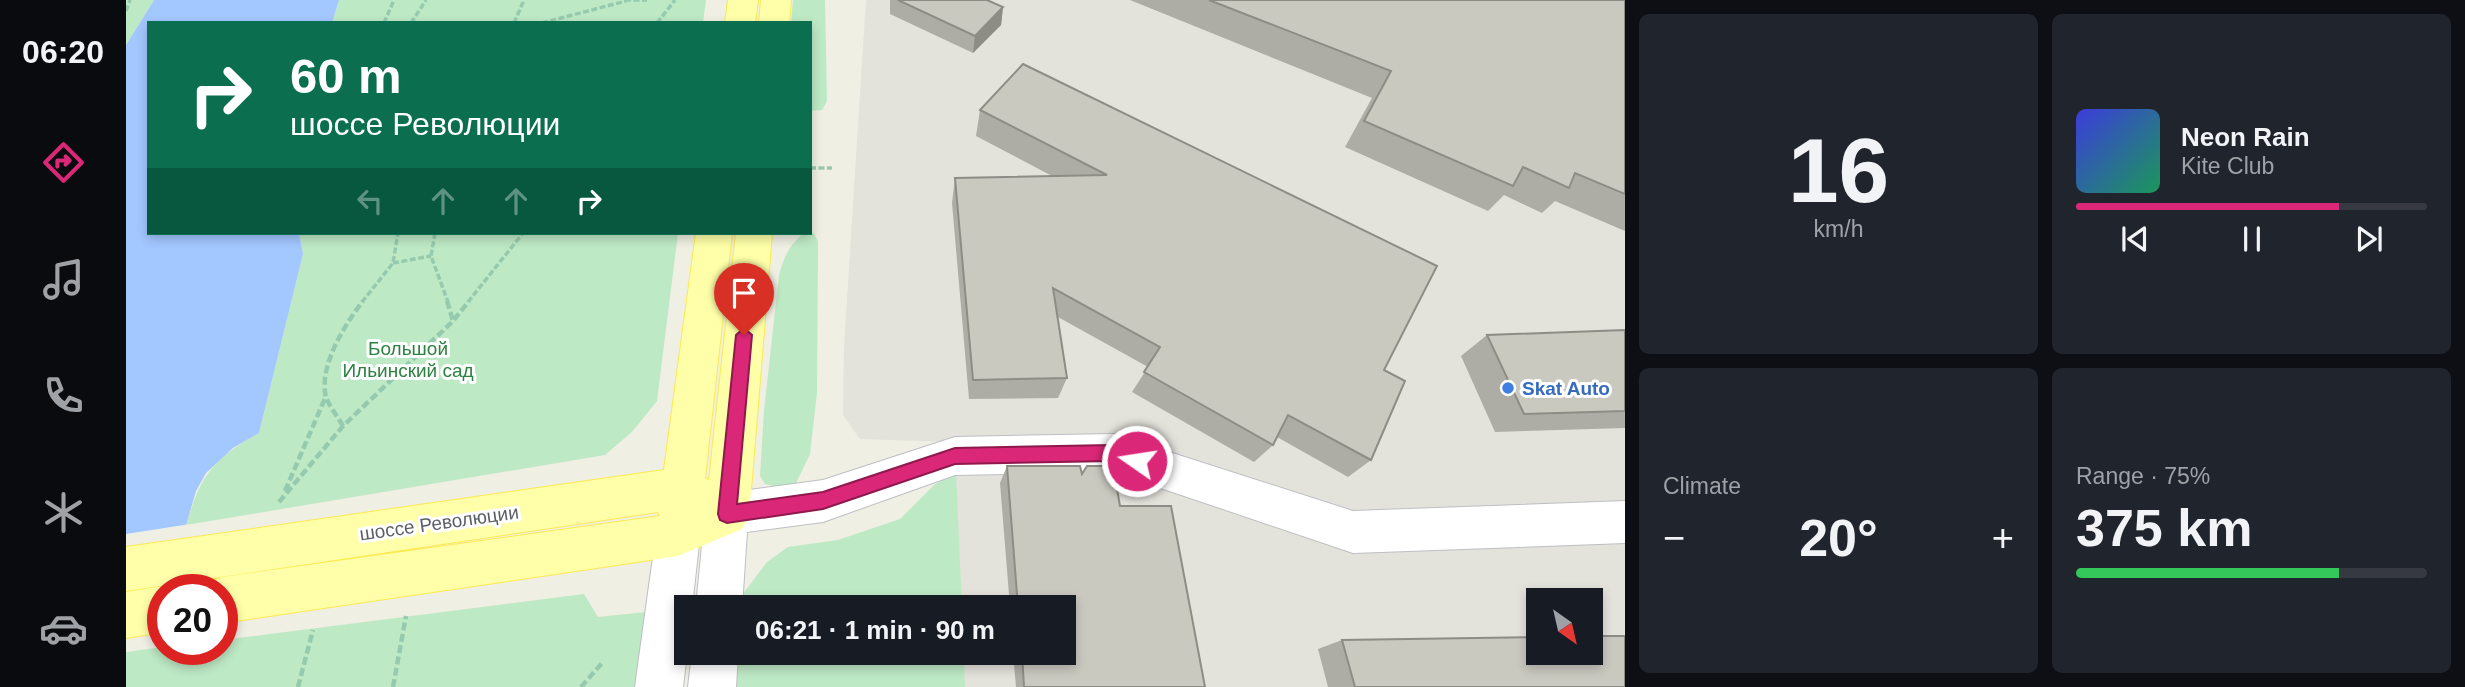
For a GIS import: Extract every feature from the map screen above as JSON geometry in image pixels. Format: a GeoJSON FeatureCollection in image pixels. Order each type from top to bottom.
{"type":"FeatureCollection","features":[{"type":"Feature","properties":{"kind":"main road"},"geometry":{"type":"LineString","coordinates":[[740,21],[743,0]]}},
{"type":"Feature","properties":{"kind":"main road"},"geometry":{"type":"LineString","coordinates":[[774,21],[776,0]]}},
{"type":"Feature","properties":{"kind":"main road"},"geometry":{"type":"LineString","coordinates":[[678,535],[714,235]]}},
{"type":"Feature","properties":{"kind":"main road"},"geometry":{"type":"LineString","coordinates":[[727,514],[754,235]]}},
{"type":"Feature","properties":{"kind":"main road"},"geometry":{"type":"LineString","coordinates":[[683,488],[727,514]]}},
{"type":"Feature","properties":{"kind":"main road","name":"шоссе Революции"},"geometry":{"type":"LineString","coordinates":[[126,569],[683,488]]}},
{"type":"Feature","properties":{"kind":"main road"},"geometry":{"type":"LineString","coordinates":[[238,598],[678,535],[727,514]]}},
{"type":"Feature","properties":{"kind":"main road"},"geometry":{"type":"LineString","coordinates":[[126,615],[147,612]]}},
{"type":"Feature","properties":{"kind":"street"},"geometry":{"type":"LineString","coordinates":[[720,595],[727,514],[823,501],[955,456],[1113,453],[1353,532],[1625,522]]}},
{"type":"Feature","properties":{"kind":"street"},"geometry":{"type":"LineString","coordinates":[[659,687],[678,535]]}},
{"type":"Feature","properties":{"kind":"street"},"geometry":{"type":"LineString","coordinates":[[712,687],[714,665]]}},
{"type":"Feature","properties":{"kind":"path"},"geometry":{"type":"LineString","coordinates":[[126,11],[130,0]]}},
{"type":"Feature","properties":{"kind":"path"},"geometry":{"type":"LineString","coordinates":[[385,21],[394,0]]}},
{"type":"Feature","properties":{"kind":"path"},"geometry":{"type":"LineString","coordinates":[[412,21],[426,0]]}},
{"type":"Feature","properties":{"kind":"path"},"geometry":{"type":"LineString","coordinates":[[515,21],[524,0]]}},
{"type":"Feature","properties":{"kind":"path"},"geometry":{"type":"LineString","coordinates":[[549,21],[626,0],[647,0]]}},
{"type":"Feature","properties":{"kind":"path"},"geometry":{"type":"LineString","coordinates":[[659,21],[675,0]]}},
{"type":"Feature","properties":{"kind":"path"},"geometry":{"type":"LineString","coordinates":[[812,168],[832,168]]}},
{"type":"Feature","properties":{"kind":"path"},"geometry":{"type":"LineString","coordinates":[[282,497],[326,396],[329,364],[341,329],[393,263],[398,235]]}},
{"type":"Feature","properties":{"kind":"path"},"geometry":{"type":"LineString","coordinates":[[435,235],[430,256],[440,275],[453,321]]}},
{"type":"Feature","properties":{"kind":"path"},"geometry":{"type":"LineString","coordinates":[[276,505],[343,426],[453,321],[521,235]]}},
{"type":"Feature","properties":{"kind":"path"},"geometry":{"type":"LineString","coordinates":[[393,263],[430,256]]}},
{"type":"Feature","properties":{"kind":"path"},"geometry":{"type":"LineString","coordinates":[[326,396],[343,426]]}},
{"type":"Feature","properties":{"kind":"path"},"geometry":{"type":"LineString","coordinates":[[393,687],[408,603]]}},
{"type":"Feature","properties":{"kind":"path"},"geometry":{"type":"LineString","coordinates":[[298,687],[314,626]]}},
{"type":"Feature","properties":{"kind":"path"},"geometry":{"type":"LineString","coordinates":[[581,687],[603,662]]}},
{"type":"Feature","properties":{"kind":"shaded area"},"geometry":{"type":"Polygon","coordinates":[[[866,0],[1625,0],[1625,687],[965,687],[964,665],[1076,665],[1076,595],[961,595],[954,442],[860,439],[843,415],[844,347],[866,0]]]}},
{"type":"Feature","properties":{"kind":"green space"},"geometry":{"type":"Polygon","coordinates":[[[126,0],[154,0],[126,45],[126,0]]]}},
{"type":"Feature","properties":{"kind":"green space"},"geometry":{"type":"Polygon","coordinates":[[[339,0],[706,0],[703,21],[333,21],[339,0]]]}},
{"type":"Feature","properties":{"kind":"green space"},"geometry":{"type":"Polygon","coordinates":[[[793,0],[825,0],[827,101],[822,110],[812,111],[812,21],[791,21],[793,0]]]}},
{"type":"Feature","properties":{"kind":"green space"},"geometry":{"type":"Polygon","coordinates":[[[814,233],[818,242],[817,393],[810,454],[796,483],[779,487],[765,484],[760,476],[764,411],[779,275],[794,242],[802,235],[814,233]]]}},
{"type":"Feature","properties":{"kind":"green space","name":"Большой Ильинский сад"},"geometry":{"type":"Polygon","coordinates":[[[299,235],[678,235],[657,401],[632,432],[605,455],[186,525],[197,493],[211,470],[230,451],[259,433],[303,254],[299,235]]]}},
{"type":"Feature","properties":{"kind":"green space"},"geometry":{"type":"Polygon","coordinates":[[[956,472],[961,595],[742,595],[767,562],[788,547],[838,540],[900,519],[934,485],[956,472]]]}},
{"type":"Feature","properties":{"kind":"green space"},"geometry":{"type":"Polygon","coordinates":[[[584,594],[598,617],[646,612],[635,687],[126,687],[126,652],[147,649],[147,665],[238,665],[238,638],[584,594]]]}},
{"type":"Feature","properties":{"kind":"green space"},"geometry":{"type":"Polygon","coordinates":[[[737,665],[964,665],[965,687],[736,687],[737,665]]]}},
{"type":"Feature","properties":{"kind":"water"},"geometry":{"type":"Polygon","coordinates":[[[154,0],[339,0],[333,21],[147,21],[147,235],[299,235],[303,254],[259,433],[233,448],[206,473],[196,491],[186,525],[163,574],[147,574],[147,608],[126,652],[126,45],[154,0]]]}},
{"type":"Feature","properties":{"kind":"pier"},"geometry":{"type":"Polygon","coordinates":[[[190,524],[166,574],[147,574],[147,615],[130,651],[126,652],[126,534],[190,524]]]}},
{"type":"Feature","properties":{"kind":"building"},"geometry":{"type":"Polygon","coordinates":[[[898,0],[987,0],[1003,7],[975,36],[898,0]]]}},
{"type":"Feature","properties":{"kind":"building"},"geometry":{"type":"Polygon","coordinates":[[[1209,0],[1625,0],[1625,194],[1575,173],[1569,188],[1523,167],[1513,186],[1364,121],[1391,71],[1209,0]]]}},
{"type":"Feature","properties":{"kind":"building"},"geometry":{"type":"Polygon","coordinates":[[[1023,64],[1437,266],[1384,370],[1405,381],[1371,460],[1288,415],[1273,445],[1144,372],[1160,347],[1053,288],[1067,378],[973,380],[955,178],[1107,175],[980,110],[1023,64]]]}},
{"type":"Feature","properties":{"kind":"building"},"geometry":{"type":"Polygon","coordinates":[[[1625,330],[1625,411],[1524,414],[1487,335],[1625,330]]]}},
{"type":"Feature","properties":{"kind":"building"},"geometry":{"type":"Polygon","coordinates":[[[1007,466],[1080,466],[1082,474],[1087,466],[1113,466],[1120,506],[1171,506],[1205,687],[1024,687],[1023,665],[1076,665],[1076,595],[1017,595],[1007,466]]]}},
{"type":"Feature","properties":{"kind":"building"},"geometry":{"type":"Polygon","coordinates":[[[1603,636],[1625,636],[1625,687],[1355,687],[1342,640],[1526,637],[1526,665],[1603,665],[1603,636]]]}},
{"type":"Feature","properties":{"kind":"place","name":"Skat Auto"},"geometry":{"type":"Point","coordinates":[1508,388]}},
{"type":"Feature","properties":{"kind":"route"},"geometry":{"type":"LineString","coordinates":[[744,335],[727,514],[823,501],[955,456],[1113,453],[1137,461]]}}]}
